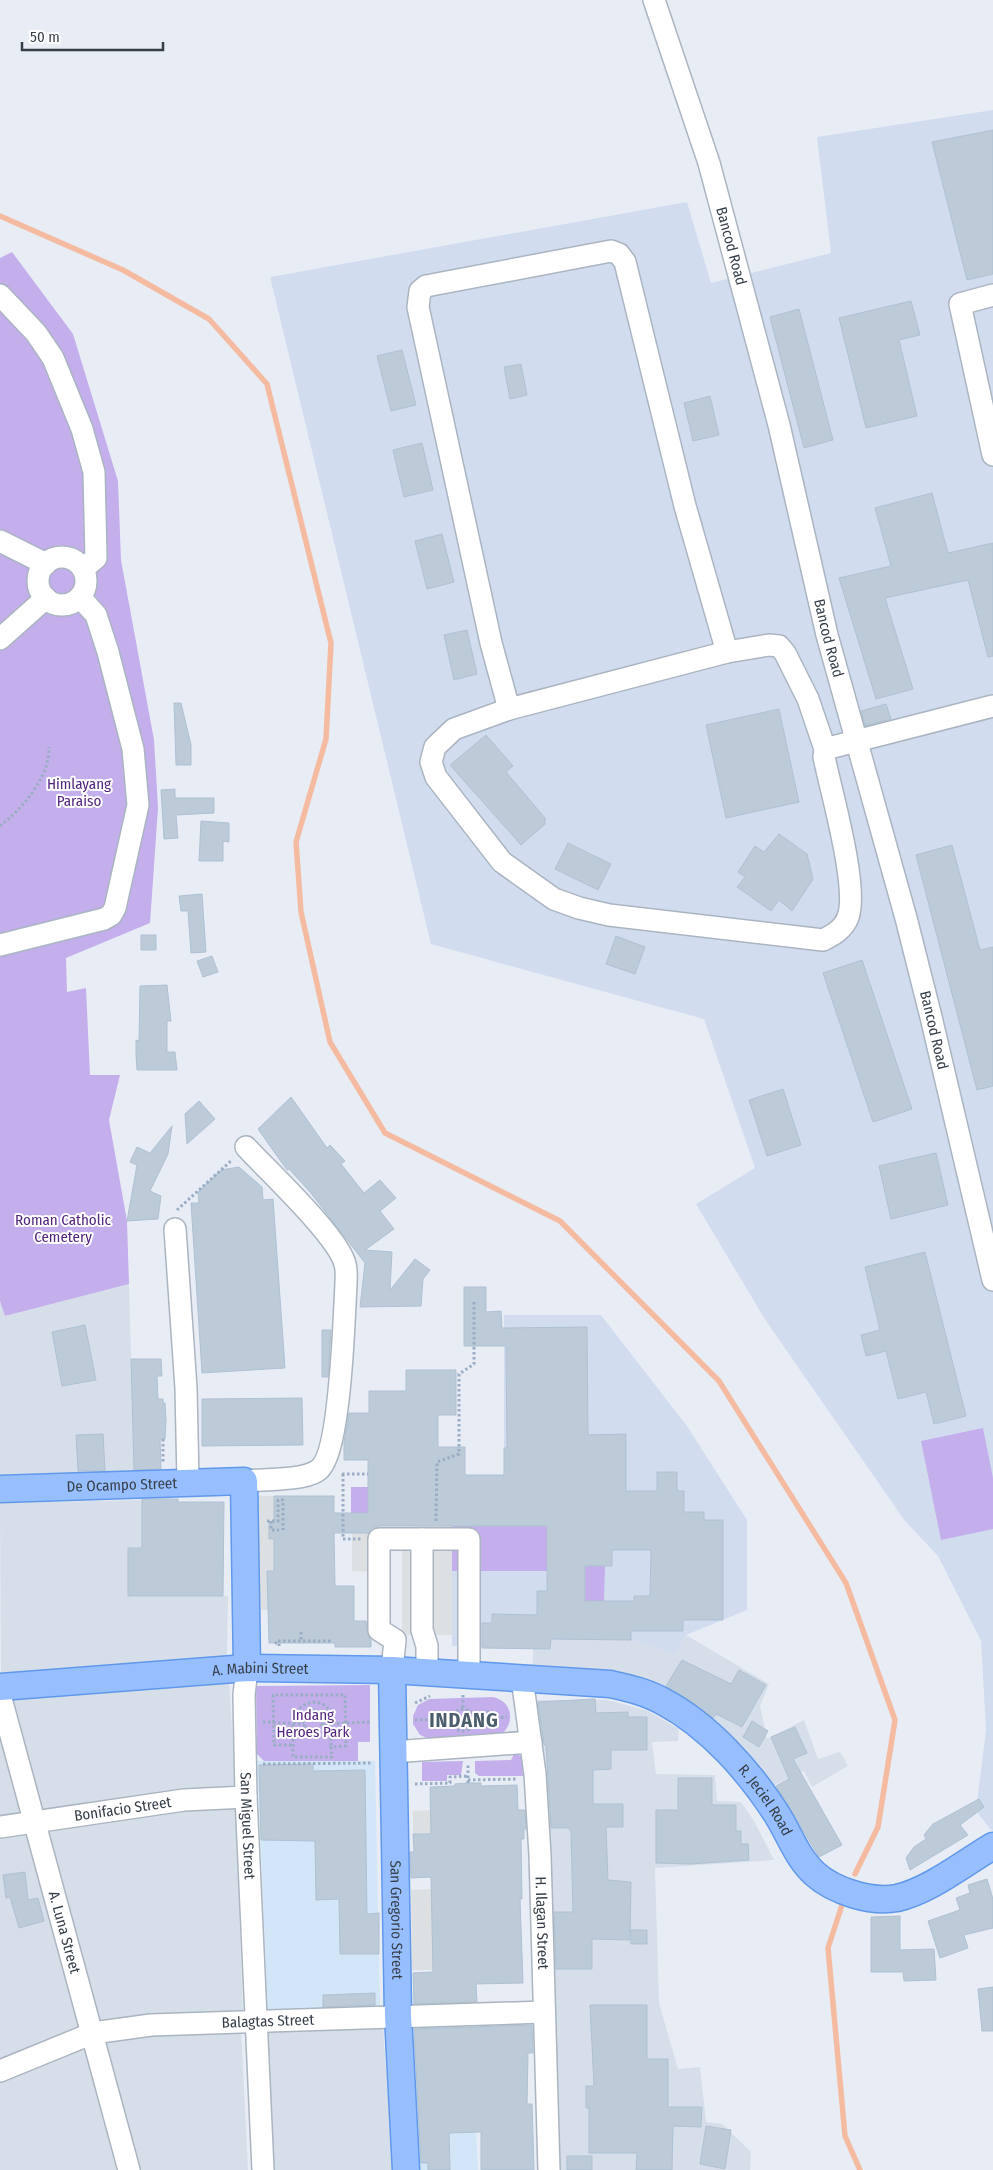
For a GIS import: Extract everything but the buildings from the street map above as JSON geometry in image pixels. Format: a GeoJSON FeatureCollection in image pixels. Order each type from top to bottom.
{"type":"FeatureCollection","features":[{"type":"Feature","properties":{"kind":"main road","name":"De Ocampo Street"},"geometry":{"type":"LineString","coordinates":[[0,1489],[188,1481],[244,1481]]}},
{"type":"Feature","properties":{"kind":"main road","name":"San Miguel Street"},"geometry":{"type":"LineString","coordinates":[[244,1481],[246,1668]]}},
{"type":"Feature","properties":{"kind":"main road","name":"A. Mabini Street"},"geometry":{"type":"LineString","coordinates":[[0,1687],[246,1668],[392,1670],[430,1684],[465,1690],[522,1678]]}},
{"type":"Feature","properties":{"kind":"main road","name":"San Gregorio Street"},"geometry":{"type":"LineString","coordinates":[[392,1670],[391,1755],[398,2015],[406,2170]]}},
{"type":"Feature","properties":{"kind":"main road","name":"R. Jeciel Road"},"geometry":{"type":"LineString","coordinates":[[522,1678],[610,1684],[649,1695],[672,1707],[709,1736],[744,1771],[770,1804],[808,1868],[820,1879],[850,1892],[876,1899],[901,1897],[931,1884],[993,1846]]}},
{"type":"Feature","properties":{"kind":"street","name":"Bancod Road"},"geometry":{"type":"LineString","coordinates":[[654,0],[709,163],[778,426],[827,635],[929,1008],[993,1280]]}},
{"type":"Feature","properties":{"kind":"street"},"geometry":{"type":"LineString","coordinates":[[509,709],[491,643],[418,307],[420,291],[426,286],[611,251],[619,254],[625,262],[685,506],[727,652]]}},
{"type":"Feature","properties":{"kind":"street"},"geometry":{"type":"LineString","coordinates":[[0,295],[36,333],[53,358],[88,447],[95,482],[96,558],[82,569]]}},
{"type":"Feature","properties":{"kind":"street"},"geometry":{"type":"LineString","coordinates":[[993,295],[960,304],[993,456]]}},
{"type":"Feature","properties":{"kind":"street"},"geometry":{"type":"LineString","coordinates":[[0,541],[46,564]]}},
{"type":"Feature","properties":{"kind":"street"},"geometry":{"type":"LineString","coordinates":[[64,557],[77,562],[82,569],[86,583],[80,597],[74,601],[59,604],[46,598],[39,585],[41,570],[46,564],[64,557]]}},
{"type":"Feature","properties":{"kind":"street"},"geometry":{"type":"LineString","coordinates":[[0,945],[104,919],[115,908],[138,805],[133,749],[108,652],[96,615],[80,597]]}},
{"type":"Feature","properties":{"kind":"street"},"geometry":{"type":"LineString","coordinates":[[0,639],[46,598]]}},
{"type":"Feature","properties":{"kind":"street"},"geometry":{"type":"LineString","coordinates":[[769,644],[778,646],[785,653],[808,699],[825,749],[824,757],[852,889],[848,918],[839,931],[823,940],[609,914],[578,908],[554,899],[502,862],[436,777],[431,762],[435,747],[454,729],[509,709],[727,652],[769,644]]}},
{"type":"Feature","properties":{"kind":"street"},"geometry":{"type":"LineString","coordinates":[[825,749],[993,706]]}},
{"type":"Feature","properties":{"kind":"street"},"geometry":{"type":"LineString","coordinates":[[244,1481],[307,1475],[318,1471],[326,1460],[337,1403],[346,1284],[346,1265],[337,1248],[304,1208],[246,1147]]}},
{"type":"Feature","properties":{"kind":"street"},"geometry":{"type":"LineString","coordinates":[[175,1229],[186,1388],[188,1481]]}},
{"type":"Feature","properties":{"kind":"street"},"geometry":{"type":"LineString","coordinates":[[429,1532],[422,1630],[427,1646],[430,1684]]}},
{"type":"Feature","properties":{"kind":"street"},"geometry":{"type":"LineString","coordinates":[[392,1670],[395,1640],[378,1630],[379,1539],[429,1532],[469,1539],[465,1690]]}},
{"type":"Feature","properties":{"kind":"street","name":"San Miguel Street"},"geometry":{"type":"LineString","coordinates":[[246,1668],[244,1722],[246,1797],[263,2170]]}},
{"type":"Feature","properties":{"kind":"street","name":"H. Ilagan Street"},"geometry":{"type":"LineString","coordinates":[[522,1678],[531,1742],[540,1856],[550,2170]]}},
{"type":"Feature","properties":{"kind":"street","name":"A. Luna Street"},"geometry":{"type":"LineString","coordinates":[[0,1695],[129,2170]]}},
{"type":"Feature","properties":{"kind":"street"},"geometry":{"type":"LineString","coordinates":[[391,1755],[531,1742]]}},
{"type":"Feature","properties":{"kind":"street","name":"Bonifacio Street"},"geometry":{"type":"LineString","coordinates":[[0,1827],[184,1800],[246,1797]]}},
{"type":"Feature","properties":{"kind":"street","name":"Balagtas Street"},"geometry":{"type":"LineString","coordinates":[[0,2071],[93,2033],[151,2025],[398,2015],[544,2012]]}},
{"type":"Feature","properties":{"kind":"path"},"geometry":{"type":"LineString","coordinates":[[0,826],[14,816],[36,787],[49,757],[49,747]]}},
{"type":"Feature","properties":{"kind":"path"},"geometry":{"type":"LineString","coordinates":[[175,1229],[174,1213],[246,1147]]}},
{"type":"Feature","properties":{"kind":"path"},"geometry":{"type":"LineString","coordinates":[[429,1532],[437,1462],[459,1454],[459,1374],[474,1364],[474,1302]]}},
{"type":"Feature","properties":{"kind":"path"},"geometry":{"type":"LineString","coordinates":[[163,1439],[163,1465]]}},
{"type":"Feature","properties":{"kind":"path"},"geometry":{"type":"LineString","coordinates":[[368,1474],[344,1474],[344,1539],[379,1539]]}},
{"type":"Feature","properties":{"kind":"path"},"geometry":{"type":"LineString","coordinates":[[278,1500],[283,1500],[281,1530],[271,1530],[271,1521],[278,1521],[278,1500]]}},
{"type":"Feature","properties":{"kind":"path"},"geometry":{"type":"LineString","coordinates":[[301,1632],[301,1641]]}},
{"type":"Feature","properties":{"kind":"path"},"geometry":{"type":"LineString","coordinates":[[279,1643],[276,1643],[276,1641],[332,1641]]}},
{"type":"Feature","properties":{"kind":"path"},"geometry":{"type":"LineString","coordinates":[[272,1649],[284,1649]]}},
{"type":"Feature","properties":{"kind":"path"},"geometry":{"type":"LineString","coordinates":[[413,1706],[421,1699],[430,1684]]}},
{"type":"Feature","properties":{"kind":"path"},"geometry":{"type":"LineString","coordinates":[[313,1689],[313,1710]]}},
{"type":"Feature","properties":{"kind":"path"},"geometry":{"type":"LineString","coordinates":[[463,1709],[465,1690]]}},
{"type":"Feature","properties":{"kind":"path"},"geometry":{"type":"LineString","coordinates":[[293,1745],[274,1745],[273,1695],[345,1694],[346,1746],[331,1747]]}},
{"type":"Feature","properties":{"kind":"path"},"geometry":{"type":"LineString","coordinates":[[313,1702],[322,1704],[332,1713],[332,1757],[293,1757],[293,1723],[298,1709],[303,1705],[313,1702]]}},
{"type":"Feature","properties":{"kind":"path"},"geometry":{"type":"LineString","coordinates":[[463,1709],[471,1713],[474,1719],[471,1727],[463,1730],[455,1727],[453,1719],[456,1712],[463,1709]]}},
{"type":"Feature","properties":{"kind":"path"},"geometry":{"type":"LineString","coordinates":[[304,1724],[304,1715],[313,1710]]}},
{"type":"Feature","properties":{"kind":"path"},"geometry":{"type":"LineString","coordinates":[[313,1710],[321,1714],[322,1724]]}},
{"type":"Feature","properties":{"kind":"path"},"geometry":{"type":"LineString","coordinates":[[474,1719],[485,1718]]}},
{"type":"Feature","properties":{"kind":"path"},"geometry":{"type":"LineString","coordinates":[[245,1764],[316,1763],[391,1755],[409,1720],[453,1719]]}},
{"type":"Feature","properties":{"kind":"path"},"geometry":{"type":"LineString","coordinates":[[244,1722],[304,1724],[312,1730],[322,1724],[332,1722],[372,1722]]}},
{"type":"Feature","properties":{"kind":"path"},"geometry":{"type":"LineString","coordinates":[[316,1757],[316,1763]]}},
{"type":"Feature","properties":{"kind":"path"},"geometry":{"type":"LineString","coordinates":[[468,1757],[468,1780]]}},
{"type":"Feature","properties":{"kind":"path"},"geometry":{"type":"LineString","coordinates":[[393,1784],[450,1783],[450,1777],[468,1780],[520,1779],[520,1788]]}},
{"type":"Feature","properties":{"kind":"shaded area"},"geometry":{"type":"Polygon","coordinates":[[[993,110],[992,1831],[976,1811],[986,1730],[981,1641],[938,1556],[905,1521],[766,1321],[696,1204],[755,1168],[704,1019],[431,944],[270,277],[687,202],[711,283],[831,253],[817,137],[993,110]]]}},
{"type":"Feature","properties":{"kind":"shaded area"},"geometry":{"type":"Polygon","coordinates":[[[129,1284],[134,1472],[0,1477],[0,1301],[5,1316],[129,1284]]]}},
{"type":"Feature","properties":{"kind":"shaded area"},"geometry":{"type":"Polygon","coordinates":[[[504,1315],[601,1315],[687,1426],[747,1520],[747,1610],[686,1635],[676,1655],[631,1640],[551,1640],[550,1649],[452,1646],[452,1475],[504,1475],[504,1315]]]}},
{"type":"Feature","properties":{"kind":"shaded area"},"geometry":{"type":"Polygon","coordinates":[[[257,1496],[274,1496],[274,1523],[269,1523],[269,1539],[274,1539],[274,1610],[257,1610],[257,1496]]]}},
{"type":"Feature","properties":{"kind":"shaded area"},"geometry":{"type":"Polygon","coordinates":[[[142,1500],[142,1548],[128,1548],[128,1596],[228,1596],[227,1657],[1,1678],[0,1503],[142,1500]]]}},
{"type":"Feature","properties":{"kind":"shaded area"},"geometry":{"type":"Polygon","coordinates":[[[414,1526],[452,1526],[452,1635],[402,1635],[402,1545],[414,1533],[414,1526]]]}},
{"type":"Feature","properties":{"kind":"shaded area"},"geometry":{"type":"Polygon","coordinates":[[[352,1533],[389,1533],[372,1572],[352,1571],[352,1533]]]}},
{"type":"Feature","properties":{"kind":"shaded area"},"geometry":{"type":"Polygon","coordinates":[[[686,1635],[769,1684],[760,1706],[767,1739],[804,1720],[818,1759],[840,1752],[848,1766],[812,1787],[804,1771],[771,1787],[687,1708],[533,1672],[533,1648],[551,1640],[631,1640],[676,1655],[686,1635]]]}},
{"type":"Feature","properties":{"kind":"shaded area"},"geometry":{"type":"Polygon","coordinates":[[[229,1683],[236,1790],[40,1817],[11,1699],[229,1683]]]}},
{"type":"Feature","properties":{"kind":"shaded area"},"geometry":{"type":"Polygon","coordinates":[[[533,1700],[608,1700],[648,1711],[679,1729],[678,1741],[652,1742],[656,1774],[715,1775],[717,1801],[741,1802],[754,1821],[774,1860],[655,1868],[659,2003],[678,2069],[700,2067],[706,2122],[722,2124],[751,2152],[750,2170],[557,2170],[533,1700]]]}},
{"type":"Feature","properties":{"kind":"shaded area"},"geometry":{"type":"Polygon","coordinates":[[[0,1714],[26,1816],[0,1820],[0,1714]]]}},
{"type":"Feature","properties":{"kind":"shaded area"},"geometry":{"type":"Polygon","coordinates":[[[257,1761],[375,1761],[380,2007],[268,2011],[257,1761]]]}},
{"type":"Feature","properties":{"kind":"shaded area"},"geometry":{"type":"Polygon","coordinates":[[[235,1802],[243,2016],[99,2023],[45,1832],[130,1815],[235,1802]]]}},
{"type":"Feature","properties":{"kind":"shaded area"},"geometry":{"type":"Polygon","coordinates":[[[431,1810],[431,1834],[413,1834],[413,1811],[431,1810]]]}},
{"type":"Feature","properties":{"kind":"shaded area"},"geometry":{"type":"Polygon","coordinates":[[[27,1830],[83,2026],[0,2062],[0,1834],[27,1830]]]}},
{"type":"Feature","properties":{"kind":"shaded area"},"geometry":{"type":"Polygon","coordinates":[[[432,1889],[433,1970],[412,1970],[411,1890],[432,1889]]]}},
{"type":"Feature","properties":{"kind":"shaded area"},"geometry":{"type":"Polygon","coordinates":[[[471,2020],[478,2170],[419,2170],[413,2021],[471,2020]]]}},
{"type":"Feature","properties":{"kind":"shaded area"},"geometry":{"type":"Polygon","coordinates":[[[383,2027],[393,2170],[272,2170],[265,2031],[383,2027]]]}},
{"type":"Feature","properties":{"kind":"shaded area"},"geometry":{"type":"Polygon","coordinates":[[[241,2030],[248,2170],[138,2170],[103,2038],[241,2030]]]}},
{"type":"Feature","properties":{"kind":"shaded area"},"geometry":{"type":"Polygon","coordinates":[[[90,2044],[121,2170],[0,2170],[0,2079],[90,2044]]]}},
{"type":"Feature","properties":{"kind":"green space","name":"Himlayang Paraiso"},"geometry":{"type":"Polygon","coordinates":[[[12,252],[73,334],[118,481],[121,560],[154,740],[158,808],[150,923],[66,958],[67,992],[86,988],[90,1075],[120,1075],[109,1120],[127,1221],[129,1284],[5,1316],[0,1301],[0,258],[12,252]]]}},
{"type":"Feature","properties":{"kind":"green space"},"geometry":{"type":"Polygon","coordinates":[[[983,1428],[993,1478],[993,1529],[941,1540],[921,1441],[983,1428]]]}},
{"type":"Feature","properties":{"kind":"green space"},"geometry":{"type":"Polygon","coordinates":[[[351,1487],[368,1487],[368,1513],[351,1513],[351,1487]]]}},
{"type":"Feature","properties":{"kind":"green space"},"geometry":{"type":"Polygon","coordinates":[[[452,1526],[547,1526],[547,1571],[452,1571],[452,1526]]]}},
{"type":"Feature","properties":{"kind":"green space"},"geometry":{"type":"Polygon","coordinates":[[[585,1566],[605,1566],[604,1601],[585,1601],[585,1566]]]}},
{"type":"Feature","properties":{"kind":"green space","name":"Indang Heroes Park"},"geometry":{"type":"Polygon","coordinates":[[[370,1685],[370,1742],[358,1742],[358,1761],[264,1761],[257,1754],[256,1686],[370,1685]]]}},
{"type":"Feature","properties":{"kind":"green space"},"geometry":{"type":"Polygon","coordinates":[[[493,1697],[504,1703],[510,1713],[509,1724],[501,1735],[432,1740],[420,1735],[413,1724],[413,1716],[418,1705],[429,1699],[493,1697]]]}},
{"type":"Feature","properties":{"kind":"green space"},"geometry":{"type":"Polygon","coordinates":[[[514,1754],[522,1756],[523,1776],[479,1776],[475,1773],[475,1761],[511,1760],[514,1754]]]}},
{"type":"Feature","properties":{"kind":"green space"},"geometry":{"type":"Polygon","coordinates":[[[463,1761],[461,1775],[447,1775],[447,1781],[422,1781],[422,1762],[463,1761]]]}},
{"type":"Feature","properties":{"kind":"waterway"},"geometry":{"type":"LineString","coordinates":[[0,216],[123,270],[209,319],[267,384],[331,643],[326,739],[296,842],[301,912],[330,1042],[385,1133],[560,1221],[719,1381],[846,1583],[895,1720],[878,1827],[855,1874]]}},
{"type":"Feature","properties":{"kind":"waterway"},"geometry":{"type":"LineString","coordinates":[[842,1905],[828,1948],[845,2136],[860,2170]]}},
{"type":"Feature","properties":{"kind":"district","name":"INDANG"},"geometry":{"type":"Point","coordinates":[464,1720]}},
{"type":"Feature","properties":{"kind":"park label","name":"Roman Catholic Cemetery"},"geometry":{"type":"Point","coordinates":[63,1228]}}]}
